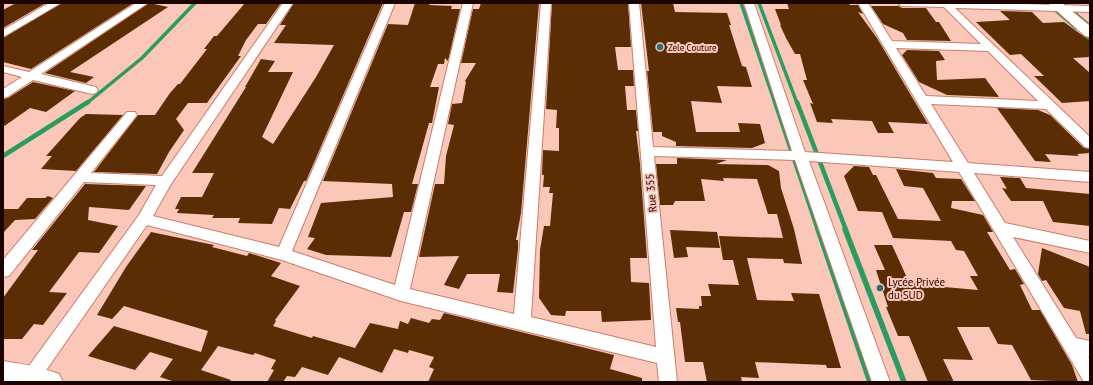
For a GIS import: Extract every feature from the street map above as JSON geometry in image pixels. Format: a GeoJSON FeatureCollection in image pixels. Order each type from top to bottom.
{"type":"FeatureCollection","features":[{"type":"Feature","properties":{"kind":"street"},"geometry":{"type":"LineString","coordinates":[[3,34],[56,3]]}},
{"type":"Feature","properties":{"kind":"street"},"geometry":{"type":"LineString","coordinates":[[3,94],[143,3]]}},
{"type":"Feature","properties":{"kind":"street"},"geometry":{"type":"LineString","coordinates":[[3,372],[38,380],[144,219],[166,181],[288,3]]}},
{"type":"Feature","properties":{"kind":"street"},"geometry":{"type":"LineString","coordinates":[[283,254],[390,3]]}},
{"type":"Feature","properties":{"kind":"street"},"geometry":{"type":"LineString","coordinates":[[401,294],[468,3]]}},
{"type":"Feature","properties":{"kind":"street"},"geometry":{"type":"LineString","coordinates":[[522,322],[546,3]]}},
{"type":"Feature","properties":{"kind":"street","name":"Rue 355"},"geometry":{"type":"LineString","coordinates":[[634,3],[668,382]]}},
{"type":"Feature","properties":{"kind":"street"},"geometry":{"type":"LineString","coordinates":[[749,3],[800,156],[881,382]]}},
{"type":"Feature","properties":{"kind":"street"},"geometry":{"type":"LineString","coordinates":[[863,3],[1090,376]]}},
{"type":"Feature","properties":{"kind":"street"},"geometry":{"type":"LineString","coordinates":[[902,3],[947,5],[1056,5],[1090,9]]}},
{"type":"Feature","properties":{"kind":"street"},"geometry":{"type":"LineString","coordinates":[[947,5],[1090,144]]}},
{"type":"Feature","properties":{"kind":"street"},"geometry":{"type":"LineString","coordinates":[[1056,5],[1090,33]]}},
{"type":"Feature","properties":{"kind":"street"},"geometry":{"type":"LineString","coordinates":[[888,44],[991,48]]}},
{"type":"Feature","properties":{"kind":"street"},"geometry":{"type":"LineString","coordinates":[[3,69],[92,90]]}},
{"type":"Feature","properties":{"kind":"street"},"geometry":{"type":"LineString","coordinates":[[922,100],[1050,105]]}},
{"type":"Feature","properties":{"kind":"street"},"geometry":{"type":"LineString","coordinates":[[3,271],[131,115]]}},
{"type":"Feature","properties":{"kind":"street"},"geometry":{"type":"LineString","coordinates":[[648,150],[800,156],[1090,177]]}},
{"type":"Feature","properties":{"kind":"street"},"geometry":{"type":"LineString","coordinates":[[80,177],[166,181]]}},
{"type":"Feature","properties":{"kind":"street"},"geometry":{"type":"LineString","coordinates":[[144,219],[283,254],[401,294],[666,357]]}},
{"type":"Feature","properties":{"kind":"street"},"geometry":{"type":"LineString","coordinates":[[1000,228],[1090,247]]}},
{"type":"Feature","properties":{"kind":"street"},"geometry":{"type":"LineString","coordinates":[[1070,344],[1090,349]]}},
{"type":"Feature","properties":{"kind":"building"},"geometry":{"type":"Polygon","coordinates":[[[16,3],[46,3],[3,28],[3,10],[16,3]]]}},
{"type":"Feature","properties":{"kind":"building"},"geometry":{"type":"Polygon","coordinates":[[[62,3],[132,4],[31,69],[3,62],[3,38],[62,3]]]}},
{"type":"Feature","properties":{"kind":"building"},"geometry":{"type":"Polygon","coordinates":[[[149,3],[168,7],[70,72],[94,77],[86,83],[45,73],[149,3]]]}},
{"type":"Feature","properties":{"kind":"building"},"geometry":{"type":"Polygon","coordinates":[[[245,3],[281,3],[266,24],[258,24],[246,40],[238,56],[241,56],[207,103],[188,103],[176,119],[184,130],[169,152],[157,174],[94,172],[138,115],[155,115],[170,93],[178,84],[180,84],[207,49],[204,49],[214,36],[217,36],[245,3]]]}},
{"type":"Feature","properties":{"kind":"building"},"geometry":{"type":"Polygon","coordinates":[[[294,3],[383,3],[306,181],[304,181],[290,209],[279,208],[272,224],[238,223],[240,218],[212,218],[214,215],[177,213],[179,209],[175,209],[181,197],[202,197],[214,173],[192,173],[246,87],[261,59],[275,61],[268,72],[293,72],[262,137],[273,144],[316,77],[334,45],[274,43],[286,25],[280,25],[294,3]]]}},
{"type":"Feature","properties":{"kind":"building"},"geometry":{"type":"Polygon","coordinates":[[[415,3],[430,3],[429,5],[452,6],[451,9],[460,9],[448,61],[445,58],[444,64],[438,64],[430,87],[439,87],[432,123],[429,123],[412,184],[418,184],[411,212],[404,212],[391,257],[326,255],[307,249],[315,238],[308,237],[321,203],[393,197],[392,184],[323,181],[388,24],[408,25],[415,3]]]}},
{"type":"Feature","properties":{"kind":"building"},"geometry":{"type":"Polygon","coordinates":[[[481,3],[539,3],[521,213],[516,240],[518,240],[518,249],[513,293],[497,292],[500,274],[467,274],[459,289],[444,285],[459,256],[419,257],[435,184],[444,184],[446,156],[454,125],[448,124],[452,104],[462,103],[465,81],[476,63],[461,63],[473,9],[479,9],[481,3]]]}},
{"type":"Feature","properties":{"kind":"building"},"geometry":{"type":"Polygon","coordinates":[[[552,3],[628,3],[631,47],[615,47],[618,70],[633,70],[634,86],[625,86],[627,110],[636,110],[638,131],[636,131],[647,258],[630,258],[631,282],[649,283],[651,320],[602,322],[601,311],[566,311],[565,316],[551,315],[539,298],[540,250],[544,226],[550,226],[553,193],[549,193],[550,187],[543,187],[543,150],[559,151],[559,128],[556,128],[557,110],[546,109],[552,3]]]}},
{"type":"Feature","properties":{"kind":"building"},"geometry":{"type":"Polygon","coordinates":[[[641,3],[673,3],[675,12],[727,13],[731,25],[729,25],[742,66],[746,67],[752,87],[717,86],[722,103],[691,101],[696,132],[740,132],[738,123],[760,124],[765,143],[752,148],[676,146],[676,142],[662,136],[662,132],[653,132],[647,71],[649,71],[641,3]]]}},
{"type":"Feature","properties":{"kind":"building"},"geometry":{"type":"Polygon","coordinates":[[[787,3],[848,3],[850,5],[858,5],[863,14],[858,12],[877,38],[928,124],[888,122],[894,133],[878,133],[872,121],[831,119],[833,123],[817,122],[810,103],[813,104],[803,80],[807,80],[800,54],[795,54],[786,38],[775,9],[789,9],[787,3]]]}},
{"type":"Feature","properties":{"kind":"building"},"geometry":{"type":"Polygon","coordinates":[[[897,5],[902,8],[926,8],[936,22],[939,22],[951,41],[907,40],[903,33],[883,24],[871,6],[898,6],[897,5]]]}},
{"type":"Feature","properties":{"kind":"building"},"geometry":{"type":"Polygon","coordinates":[[[1000,11],[1032,12],[1043,23],[1064,22],[1090,41],[1090,57],[1073,58],[1090,73],[1090,101],[1062,103],[1034,76],[1044,76],[1021,54],[1010,55],[976,22],[1010,20],[1000,11]]]}},
{"type":"Feature","properties":{"kind":"building"},"geometry":{"type":"Polygon","coordinates":[[[907,50],[939,51],[945,60],[936,61],[937,80],[985,78],[999,97],[947,95],[919,82],[902,55],[907,50]]]}},
{"type":"Feature","properties":{"kind":"building"},"geometry":{"type":"Polygon","coordinates":[[[33,82],[75,91],[46,112],[30,108],[3,127],[3,99],[8,98],[33,82]]]}},
{"type":"Feature","properties":{"kind":"building"},"geometry":{"type":"Polygon","coordinates":[[[997,108],[1038,110],[1050,115],[1084,148],[1090,149],[1090,153],[1077,154],[1079,156],[1045,154],[1051,162],[1035,161],[997,108]]]}},
{"type":"Feature","properties":{"kind":"building"},"geometry":{"type":"Polygon","coordinates":[[[86,114],[123,115],[76,171],[41,169],[52,156],[46,156],[80,118],[86,114]]]}},
{"type":"Feature","properties":{"kind":"building"},"geometry":{"type":"Polygon","coordinates":[[[677,158],[727,160],[716,164],[768,165],[779,171],[781,188],[794,229],[802,264],[784,263],[783,259],[747,258],[757,300],[794,301],[791,293],[819,294],[841,368],[827,368],[826,365],[755,362],[759,378],[741,377],[742,382],[707,382],[703,362],[685,362],[680,322],[678,322],[676,308],[699,309],[699,306],[702,306],[701,296],[711,296],[708,284],[739,285],[733,260],[723,260],[719,236],[783,238],[777,214],[768,214],[757,179],[723,178],[724,181],[701,179],[705,201],[675,201],[673,205],[660,205],[656,164],[677,164],[677,158]]]}},
{"type":"Feature","properties":{"kind":"building"},"geometry":{"type":"Polygon","coordinates":[[[854,166],[869,167],[873,175],[876,175],[898,219],[941,221],[923,188],[904,186],[896,169],[933,173],[936,178],[961,179],[975,201],[952,201],[951,208],[983,215],[993,232],[987,232],[1010,270],[1015,269],[1024,284],[1020,285],[1032,310],[1040,310],[1072,365],[1078,382],[1031,380],[1012,345],[998,344],[989,327],[957,327],[973,360],[943,359],[954,382],[928,382],[909,336],[898,336],[886,307],[888,307],[876,270],[885,270],[874,245],[892,245],[909,282],[940,283],[944,287],[978,290],[970,276],[978,276],[964,251],[956,250],[951,241],[893,238],[882,212],[858,211],[844,176],[854,166]]]}},
{"type":"Feature","properties":{"kind":"building"},"geometry":{"type":"Polygon","coordinates":[[[1000,177],[1020,178],[1026,188],[1090,194],[1090,226],[1053,222],[1043,201],[1011,201],[1002,188],[1007,189],[1000,177]]]}},
{"type":"Feature","properties":{"kind":"building"},"geometry":{"type":"Polygon","coordinates":[[[85,184],[146,186],[129,210],[89,207],[88,220],[118,226],[99,253],[79,252],[49,292],[67,293],[43,325],[34,324],[22,339],[3,339],[3,298],[38,250],[32,250],[85,184]]]}},
{"type":"Feature","properties":{"kind":"building"},"geometry":{"type":"Polygon","coordinates":[[[48,196],[53,198],[35,219],[15,220],[3,233],[3,209],[18,209],[27,198],[45,198],[48,196]]]}},
{"type":"Feature","properties":{"kind":"building"},"geometry":{"type":"Polygon","coordinates":[[[670,230],[717,232],[720,248],[686,247],[688,257],[674,258],[670,230]]]}},
{"type":"Feature","properties":{"kind":"building"},"geometry":{"type":"Polygon","coordinates":[[[151,232],[214,245],[212,247],[247,256],[249,253],[281,263],[271,276],[300,286],[275,320],[276,321],[273,326],[312,338],[313,336],[355,348],[370,323],[398,329],[400,321],[408,324],[411,318],[429,323],[432,319],[440,320],[444,313],[614,355],[610,369],[642,378],[642,382],[428,382],[434,369],[429,367],[434,357],[409,350],[408,353],[394,349],[382,373],[339,357],[328,375],[302,367],[295,377],[287,376],[283,382],[267,382],[274,370],[271,369],[276,360],[255,353],[253,355],[218,346],[201,370],[231,380],[230,382],[175,382],[160,377],[173,359],[150,352],[135,370],[88,356],[114,326],[201,352],[208,331],[124,306],[112,319],[97,315],[126,267],[151,232]]]}},
{"type":"Feature","properties":{"kind":"building"},"geometry":{"type":"Polygon","coordinates":[[[1042,248],[1090,267],[1090,334],[1086,334],[1080,311],[1064,308],[1046,280],[1042,281],[1038,274],[1042,248]]]}},
{"type":"Feature","properties":{"kind":"waterway"},"geometry":{"type":"LineString","coordinates":[[87,103],[142,58],[195,3]]}},
{"type":"Feature","properties":{"kind":"waterway"},"geometry":{"type":"LineString","coordinates":[[741,3],[775,103]]}},
{"type":"Feature","properties":{"kind":"waterway"},"geometry":{"type":"LineString","coordinates":[[759,3],[797,103]]}},
{"type":"Feature","properties":{"kind":"waterway"},"geometry":{"type":"LineString","coordinates":[[1047,3],[1076,28]]}},
{"type":"Feature","properties":{"kind":"waterway"},"geometry":{"type":"LineString","coordinates":[[1063,3],[1090,26]]}},
{"type":"Feature","properties":{"kind":"waterway"},"geometry":{"type":"LineString","coordinates":[[1083,34],[1090,39]]}},
{"type":"Feature","properties":{"kind":"waterway"},"geometry":{"type":"LineString","coordinates":[[3,156],[88,102]]}},
{"type":"Feature","properties":{"kind":"waterway"},"geometry":{"type":"LineString","coordinates":[[775,102],[818,230]]}},
{"type":"Feature","properties":{"kind":"waterway"},"geometry":{"type":"LineString","coordinates":[[797,102],[846,230]]}},
{"type":"Feature","properties":{"kind":"waterway"},"geometry":{"type":"LineString","coordinates":[[818,229],[870,382]]}},
{"type":"Feature","properties":{"kind":"waterway"},"geometry":{"type":"LineString","coordinates":[[845,229],[904,382]]}},
{"type":"Feature","properties":{"kind":"place","name":"Zele Couture"},"geometry":{"type":"Point","coordinates":[660,47]}},
{"type":"Feature","properties":{"kind":"place","name":"Lycée Privée du SUD"},"geometry":{"type":"Point","coordinates":[880,288]}}]}
